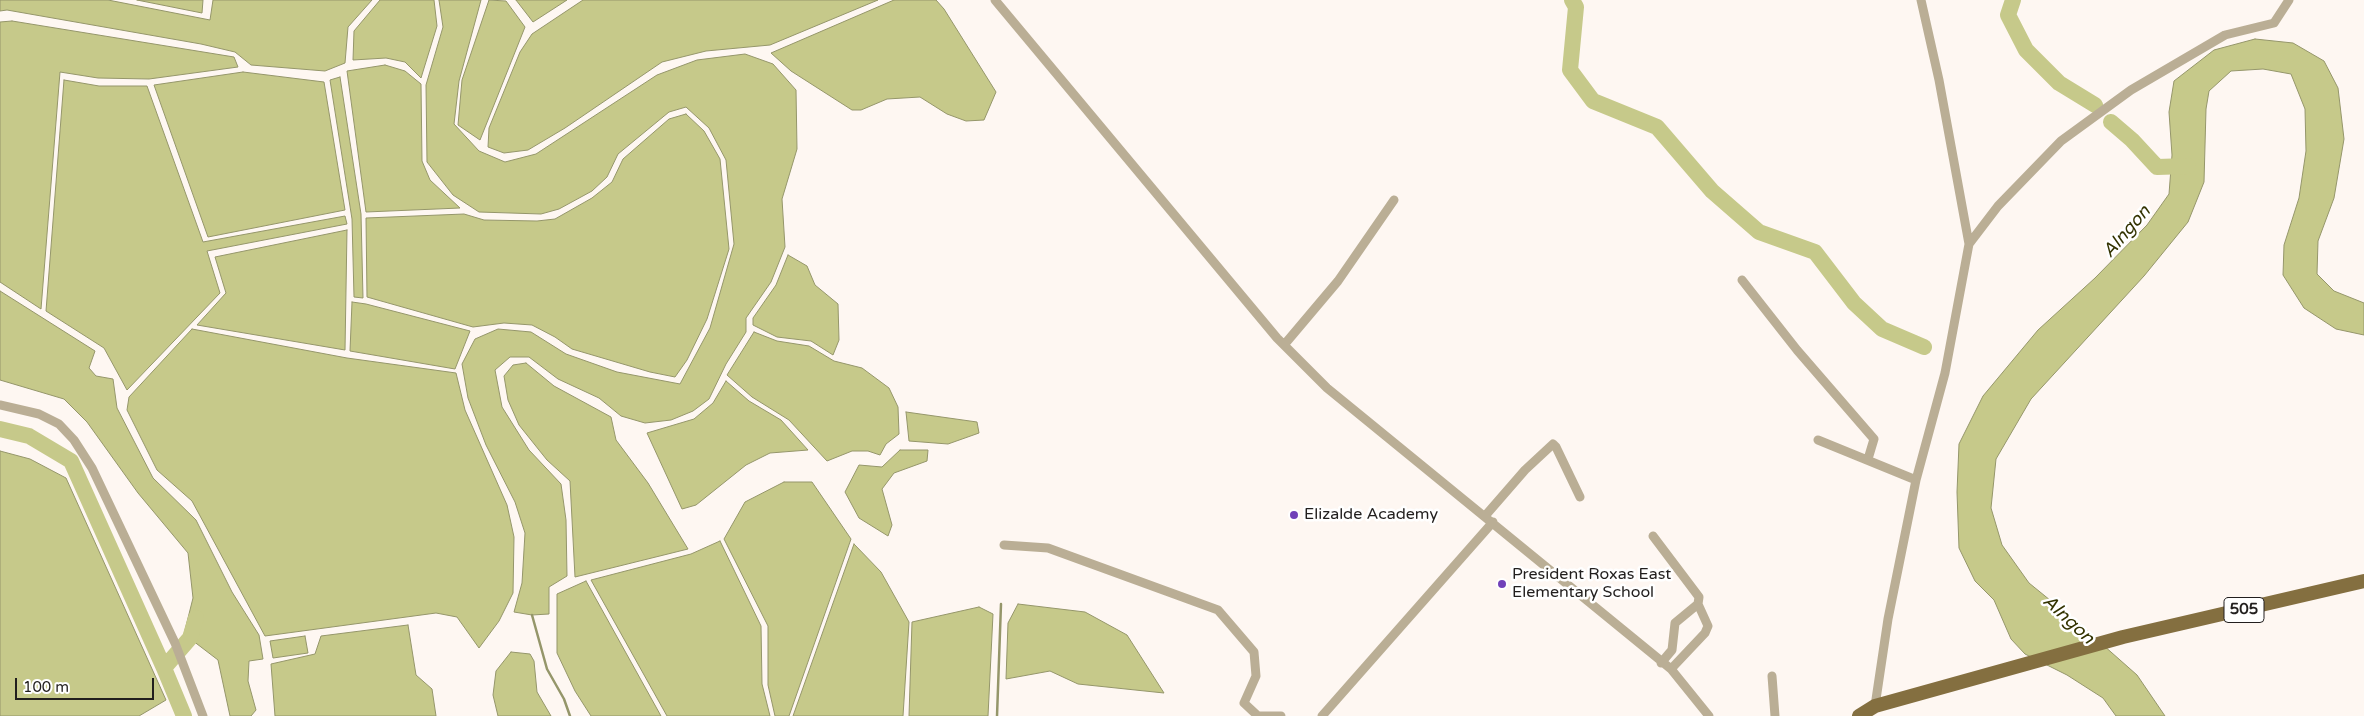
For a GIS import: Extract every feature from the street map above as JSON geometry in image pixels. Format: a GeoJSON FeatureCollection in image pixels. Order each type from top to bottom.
{"type":"FeatureCollection","features":[{"type":"Feature","properties":{"kind":"main road","name":"505"},"geometry":{"type":"LineString","coordinates":[[1859,716],[1875,706],[2124,637],[2364,581]]}},
{"type":"Feature","properties":{"kind":"street"},"geometry":{"type":"LineString","coordinates":[[995,0],[1284,345],[1327,388],[1671,669],[1709,716]]}},
{"type":"Feature","properties":{"kind":"street"},"geometry":{"type":"LineString","coordinates":[[1875,706],[1888,619],[1916,480],[1945,373],[1969,244],[1939,80],[1921,0]]}},
{"type":"Feature","properties":{"kind":"street"},"geometry":{"type":"LineString","coordinates":[[1969,244],[1998,206],[2061,141],[2131,90],[2225,35],[2274,23],[2289,0]]}},
{"type":"Feature","properties":{"kind":"street"},"geometry":{"type":"LineString","coordinates":[[1284,345],[1338,281],[1394,200]]}},
{"type":"Feature","properties":{"kind":"street"},"geometry":{"type":"LineString","coordinates":[[1742,280],[1797,350],[1874,439],[1868,459]]}},
{"type":"Feature","properties":{"kind":"street"},"geometry":{"type":"LineString","coordinates":[[0,405],[39,414],[59,424],[74,440],[92,468],[175,643],[203,716]]}},
{"type":"Feature","properties":{"kind":"street"},"geometry":{"type":"LineString","coordinates":[[1818,440],[1916,480]]}},
{"type":"Feature","properties":{"kind":"street"},"geometry":{"type":"LineString","coordinates":[[1322,716],[1489,520],[1525,470],[1553,444],[1556,446],[1580,497]]}},
{"type":"Feature","properties":{"kind":"street"},"geometry":{"type":"LineString","coordinates":[[1653,536],[1699,597],[1698,604],[1708,626],[1705,633],[1671,669]]}},
{"type":"Feature","properties":{"kind":"street"},"geometry":{"type":"LineString","coordinates":[[1004,545],[1048,548],[1218,610],[1254,652],[1256,676],[1244,703],[1258,716],[1281,716]]}},
{"type":"Feature","properties":{"kind":"street"},"geometry":{"type":"LineString","coordinates":[[1662,662],[1672,650],[1675,623],[1698,604]]}},
{"type":"Feature","properties":{"kind":"street"},"geometry":{"type":"LineString","coordinates":[[1772,676],[1775,716]]}},
{"type":"Feature","properties":{"kind":"water"},"geometry":{"type":"Polygon","coordinates":[[[0,0],[108,0],[210,20],[213,0],[372,0],[348,27],[345,63],[325,71],[251,65],[235,52],[201,44],[7,10],[0,11],[0,0]]]}},
{"type":"Feature","properties":{"kind":"water"},"geometry":{"type":"Polygon","coordinates":[[[137,0],[203,0],[202,13],[137,0]]]}},
{"type":"Feature","properties":{"kind":"water"},"geometry":{"type":"Polygon","coordinates":[[[380,0],[434,0],[437,26],[421,78],[405,62],[386,58],[353,60],[354,31],[380,0]]]}},
{"type":"Feature","properties":{"kind":"water"},"geometry":{"type":"Polygon","coordinates":[[[439,0],[481,0],[459,81],[454,124],[479,151],[505,162],[536,154],[657,75],[697,60],[745,54],[773,64],[796,90],[797,149],[782,199],[785,247],[771,282],[746,318],[746,332],[726,364],[709,399],[693,411],[671,420],[645,423],[621,416],[599,398],[558,379],[529,357],[510,357],[495,370],[502,407],[529,450],[561,484],[566,520],[567,576],[549,587],[549,614],[532,615],[514,612],[522,583],[525,533],[515,502],[486,445],[468,398],[462,364],[475,339],[498,329],[531,332],[566,354],[617,372],[680,384],[710,328],[734,244],[726,160],[709,128],[686,107],[669,112],[618,154],[607,177],[592,191],[559,209],[541,214],[479,212],[453,195],[427,162],[426,85],[443,27],[439,0]]]}},
{"type":"Feature","properties":{"kind":"water"},"geometry":{"type":"Polygon","coordinates":[[[489,0],[506,1],[525,27],[480,140],[458,125],[462,80],[489,0]]]}},
{"type":"Feature","properties":{"kind":"water"},"geometry":{"type":"Polygon","coordinates":[[[516,0],[567,0],[533,22],[516,0]]]}},
{"type":"Feature","properties":{"kind":"water"},"geometry":{"type":"Polygon","coordinates":[[[583,0],[878,0],[770,45],[706,51],[662,62],[565,128],[528,150],[504,153],[488,147],[489,128],[520,52],[532,34],[583,0]]]}},
{"type":"Feature","properties":{"kind":"water"},"geometry":{"type":"Polygon","coordinates":[[[894,0],[936,0],[944,9],[996,92],[984,120],[966,121],[947,114],[920,97],[887,99],[861,110],[852,110],[791,71],[771,53],[894,0]]]}},
{"type":"Feature","properties":{"kind":"water"},"geometry":{"type":"Polygon","coordinates":[[[12,21],[234,57],[238,67],[149,79],[98,78],[60,72],[41,309],[0,282],[0,22],[12,21]]]}},
{"type":"Feature","properties":{"kind":"water","name":"Alngon"},"geometry":{"type":"Polygon","coordinates":[[[2255,39],[2293,43],[2324,61],[2338,88],[2344,139],[2334,198],[2318,241],[2317,274],[2334,291],[2364,303],[2364,335],[2336,329],[2304,308],[2283,275],[2284,245],[2299,198],[2306,151],[2305,109],[2291,74],[2263,69],[2231,71],[2209,91],[2206,109],[2204,182],[2188,222],[2144,276],[2031,399],[1996,459],[1991,508],[2002,545],[2029,583],[2137,675],[2165,716],[2116,716],[2103,698],[2067,675],[2025,654],[2011,639],[1994,600],[1975,581],[1959,548],[1957,492],[1959,444],[1983,396],[2038,330],[2095,278],[2147,225],[2169,194],[2172,155],[2169,112],[2174,81],[2214,50],[2255,39]]]}},
{"type":"Feature","properties":{"kind":"water"},"geometry":{"type":"Polygon","coordinates":[[[385,65],[405,71],[421,84],[422,161],[430,180],[460,208],[366,212],[347,71],[385,65]]]}},
{"type":"Feature","properties":{"kind":"water"},"geometry":{"type":"Polygon","coordinates":[[[243,72],[324,82],[345,210],[208,237],[154,85],[243,72]]]}},
{"type":"Feature","properties":{"kind":"water"},"geometry":{"type":"Polygon","coordinates":[[[340,77],[361,214],[363,298],[354,297],[352,219],[330,80],[340,77]]]}},
{"type":"Feature","properties":{"kind":"water"},"geometry":{"type":"Polygon","coordinates":[[[64,80],[99,86],[147,86],[203,242],[345,216],[347,224],[207,251],[220,293],[127,390],[104,348],[46,311],[64,80]]]}},
{"type":"Feature","properties":{"kind":"water"},"geometry":{"type":"Polygon","coordinates":[[[686,114],[704,131],[720,159],[729,249],[707,319],[687,360],[675,377],[650,372],[572,349],[555,337],[532,325],[504,323],[473,327],[367,297],[366,218],[464,214],[484,220],[537,221],[555,219],[592,198],[612,182],[623,159],[669,119],[686,114]]]}},
{"type":"Feature","properties":{"kind":"water"},"geometry":{"type":"Polygon","coordinates":[[[347,230],[345,350],[197,325],[226,293],[215,257],[347,230]]]}},
{"type":"Feature","properties":{"kind":"water"},"geometry":{"type":"Polygon","coordinates":[[[788,255],[807,266],[815,285],[838,304],[839,340],[833,355],[811,341],[777,337],[753,325],[753,318],[776,285],[788,255]]]}},
{"type":"Feature","properties":{"kind":"water"},"geometry":{"type":"Polygon","coordinates":[[[0,291],[95,351],[89,368],[96,376],[113,379],[117,408],[153,478],[196,520],[232,592],[259,635],[263,659],[249,661],[248,681],[256,710],[251,716],[230,716],[218,660],[184,634],[193,598],[188,553],[138,493],[87,422],[64,399],[0,380],[0,291]]]}},
{"type":"Feature","properties":{"kind":"water"},"geometry":{"type":"Polygon","coordinates":[[[352,302],[470,331],[455,369],[350,351],[352,302]]]}},
{"type":"Feature","properties":{"kind":"water"},"geometry":{"type":"Polygon","coordinates":[[[192,329],[347,358],[456,373],[465,410],[507,505],[514,537],[513,593],[499,621],[479,648],[457,617],[436,613],[265,636],[192,501],[157,470],[127,410],[129,397],[192,329]]]}},
{"type":"Feature","properties":{"kind":"water"},"geometry":{"type":"Polygon","coordinates":[[[754,332],[777,341],[809,346],[834,361],[862,368],[889,388],[898,407],[899,434],[886,444],[880,455],[868,451],[852,451],[827,461],[789,420],[752,397],[727,375],[754,332]]]}},
{"type":"Feature","properties":{"kind":"water"},"geometry":{"type":"Polygon","coordinates":[[[526,363],[554,386],[611,417],[616,440],[648,483],[688,549],[575,577],[570,481],[547,460],[519,425],[508,400],[504,376],[513,365],[526,363]]]}},
{"type":"Feature","properties":{"kind":"water"},"geometry":{"type":"Polygon","coordinates":[[[726,381],[749,401],[781,420],[808,450],[770,453],[746,465],[696,505],[682,509],[647,433],[694,419],[713,403],[726,381]]]}},
{"type":"Feature","properties":{"kind":"water"},"geometry":{"type":"Polygon","coordinates":[[[906,412],[977,422],[979,433],[948,444],[909,441],[906,412]]]}},
{"type":"Feature","properties":{"kind":"water"},"geometry":{"type":"Polygon","coordinates":[[[900,450],[928,450],[927,461],[894,473],[882,489],[892,525],[888,536],[859,518],[845,492],[859,465],[882,467],[900,450]]]}},
{"type":"Feature","properties":{"kind":"water"},"geometry":{"type":"Polygon","coordinates":[[[0,451],[30,459],[66,478],[166,700],[139,716],[0,716],[0,451]]]}},
{"type":"Feature","properties":{"kind":"water"},"geometry":{"type":"Polygon","coordinates":[[[784,482],[812,482],[851,539],[789,716],[775,716],[768,685],[768,626],[724,539],[745,502],[784,482]]]}},
{"type":"Feature","properties":{"kind":"water"},"geometry":{"type":"Polygon","coordinates":[[[720,541],[761,626],[762,684],[770,716],[667,716],[591,580],[691,554],[720,541]]]}},
{"type":"Feature","properties":{"kind":"water"},"geometry":{"type":"Polygon","coordinates":[[[854,544],[881,572],[909,622],[903,716],[793,716],[854,544]]]}},
{"type":"Feature","properties":{"kind":"water"},"geometry":{"type":"Polygon","coordinates":[[[586,581],[661,716],[591,716],[575,691],[557,653],[557,594],[586,581]]]}},
{"type":"Feature","properties":{"kind":"water"},"geometry":{"type":"Polygon","coordinates":[[[1018,604],[1085,612],[1127,635],[1164,693],[1078,684],[1050,671],[1006,679],[1008,623],[1018,604]]]}},
{"type":"Feature","properties":{"kind":"water"},"geometry":{"type":"Polygon","coordinates":[[[979,607],[993,614],[988,716],[909,716],[912,622],[979,607]]]}},
{"type":"Feature","properties":{"kind":"water"},"geometry":{"type":"Polygon","coordinates":[[[408,625],[416,675],[432,689],[436,716],[275,716],[271,664],[315,654],[321,636],[408,625]]]}},
{"type":"Feature","properties":{"kind":"water"},"geometry":{"type":"Polygon","coordinates":[[[305,636],[308,653],[273,658],[270,641],[305,636]]]}},
{"type":"Feature","properties":{"kind":"water"},"geometry":{"type":"Polygon","coordinates":[[[511,652],[530,654],[534,661],[537,692],[551,716],[498,716],[493,695],[496,671],[511,652]]]}},
{"type":"Feature","properties":{"kind":"waterway"},"geometry":{"type":"LineString","coordinates":[[1572,0],[1576,7],[1570,70],[1593,101],[1657,127],[1712,191],[1759,232],[1815,252],[1854,303],[1882,329],[1924,347]]}},
{"type":"Feature","properties":{"kind":"waterway"},"geometry":{"type":"LineString","coordinates":[[2013,0],[2008,15],[2026,50],[2059,83],[2095,105]]}},
{"type":"Feature","properties":{"kind":"waterway"},"geometry":{"type":"LineString","coordinates":[[2111,122],[2132,140],[2157,167],[2188,166]]}},
{"type":"Feature","properties":{"kind":"waterway"},"geometry":{"type":"LineString","coordinates":[[0,429],[29,436],[71,461],[164,668]]}},
{"type":"Feature","properties":{"kind":"waterway"},"geometry":{"type":"LineString","coordinates":[[997,716],[1001,604]]}},
{"type":"Feature","properties":{"kind":"waterway"},"geometry":{"type":"LineString","coordinates":[[532,615],[547,669],[564,699],[570,716]]}},
{"type":"Feature","properties":{"kind":"waterway"},"geometry":{"type":"LineString","coordinates":[[184,716],[164,668],[190,638],[196,618]]}},
{"type":"Feature","properties":{"kind":"place","name":"Elizalde Academy"},"geometry":{"type":"Point","coordinates":[1294,515]}},
{"type":"Feature","properties":{"kind":"place","name":"President Roxas East Elementary School"},"geometry":{"type":"Point","coordinates":[1502,584]}}]}
